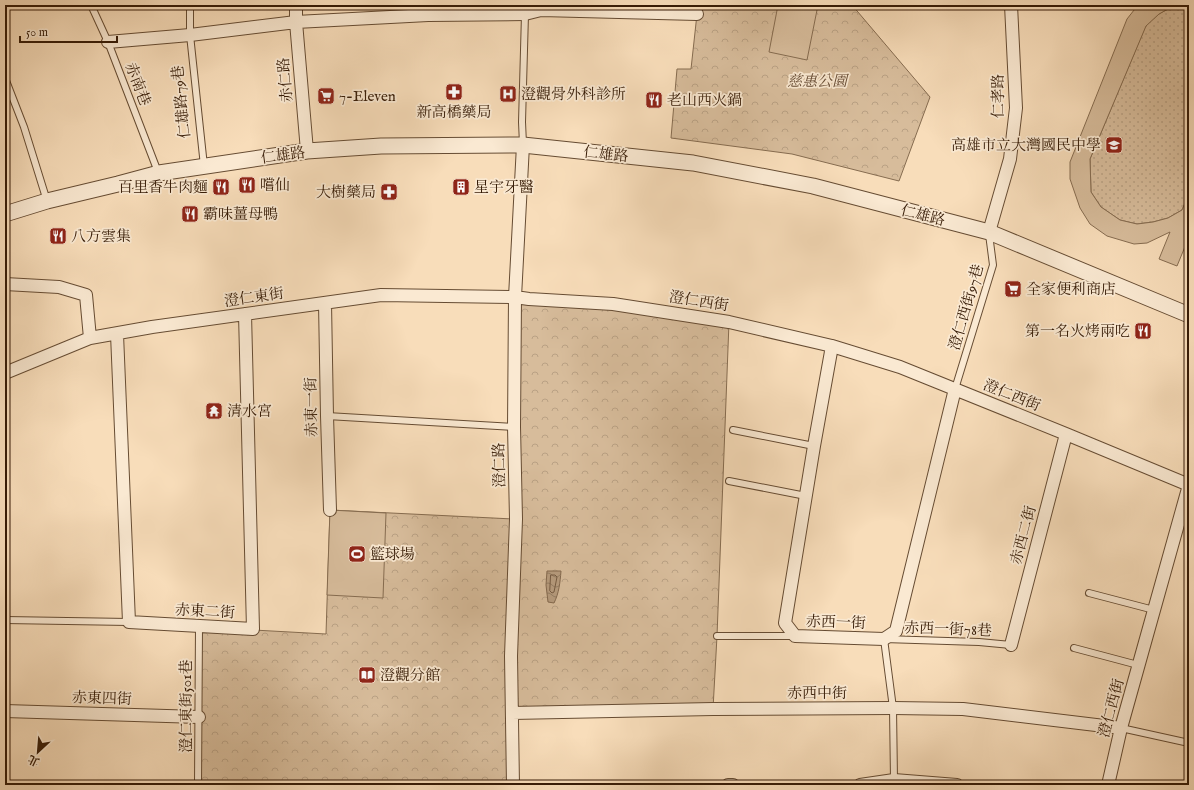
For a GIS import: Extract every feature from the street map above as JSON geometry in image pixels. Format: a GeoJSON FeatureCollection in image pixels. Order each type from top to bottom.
{"type":"FeatureCollection","features":[{"type":"Feature","properties":{"kind":"street","name":"赤仁路"},"geometry":{"type":"LineString","coordinates":[[296,5],[296,22],[307,152]]}},
{"type":"Feature","properties":{"kind":"street","name":"仁孝路"},"geometry":{"type":"LineString","coordinates":[[989,232],[1010,159],[1016,108],[1011,5]]}},
{"type":"Feature","properties":{"kind":"street"},"geometry":{"type":"LineString","coordinates":[[108,42],[428,10],[525,14],[541,10],[697,14]]}},
{"type":"Feature","properties":{"kind":"street","name":"仁雄路"},"geometry":{"type":"LineString","coordinates":[[5,214],[47,201],[159,173],[307,152],[381,146],[523,145],[693,162],[813,186],[989,232],[1189,315]]}},
{"type":"Feature","properties":{"kind":"street","name":"澄仁路"},"geometry":{"type":"LineString","coordinates":[[513,785],[511,648],[516,519],[514,427],[515,297],[523,145]]}},
{"type":"Feature","properties":{"kind":"street"},"geometry":{"type":"LineString","coordinates":[[5,284],[59,287],[86,295],[90,338]]}},
{"type":"Feature","properties":{"kind":"street","name":"澄仁東街"},"geometry":{"type":"LineString","coordinates":[[5,373],[90,338],[152,327],[381,295],[515,297]]}},
{"type":"Feature","properties":{"kind":"street","name":"澄仁西街"},"geometry":{"type":"LineString","coordinates":[[515,297],[613,304],[729,322],[832,346],[900,367],[1189,485],[1138,665],[1121,728],[1108,785]]}},
{"type":"Feature","properties":{"kind":"street","name":"赤東一街"},"geometry":{"type":"LineString","coordinates":[[325,303],[330,510]]}},
{"type":"Feature","properties":{"kind":"street","name":"赤東二街"},"geometry":{"type":"LineString","coordinates":[[128,622],[253,629],[245,314]]}},
{"type":"Feature","properties":{"kind":"street"},"geometry":{"type":"LineString","coordinates":[[117,334],[128,622]]}},
{"type":"Feature","properties":{"kind":"street","name":"赤西一街"},"geometry":{"type":"LineString","coordinates":[[832,346],[785,624],[795,636],[884,639],[896,632],[955,389]]}},
{"type":"Feature","properties":{"kind":"street","name":"赤西二街"},"geometry":{"type":"LineString","coordinates":[[1011,645],[1066,434]]}},
{"type":"Feature","properties":{"kind":"street","name":"赤西中街"},"geometry":{"type":"LineString","coordinates":[[512,713],[713,709],[963,709],[1121,728]]}},
{"type":"Feature","properties":{"kind":"street","name":"赤東四街"},"geometry":{"type":"LineString","coordinates":[[5,711],[199,717]]}},
{"type":"Feature","properties":{"kind":"street"},"geometry":{"type":"LineString","coordinates":[[860,785],[894,780],[957,785]]}},
{"type":"Feature","properties":{"kind":"street"},"geometry":{"type":"LineString","coordinates":[[728,785],[733,785]]}},
{"type":"Feature","properties":{"kind":"lane","name":"赤南巷"},"geometry":{"type":"LineString","coordinates":[[91,5],[108,42],[159,173]]}},
{"type":"Feature","properties":{"kind":"lane","name":"仁雄路79巷"},"geometry":{"type":"LineString","coordinates":[[190,5],[190,35],[204,166]]}},
{"type":"Feature","properties":{"kind":"lane"},"geometry":{"type":"LineString","coordinates":[[523,145],[522,122],[525,14]]}},
{"type":"Feature","properties":{"kind":"lane"},"geometry":{"type":"LineString","coordinates":[[5,78],[24,127],[47,201]]}},
{"type":"Feature","properties":{"kind":"lane","name":"澄仁西街97巷"},"geometry":{"type":"LineString","coordinates":[[955,389],[993,264],[989,232]]}},
{"type":"Feature","properties":{"kind":"lane"},"geometry":{"type":"LineString","coordinates":[[327,416],[514,427]]}},
{"type":"Feature","properties":{"kind":"lane"},"geometry":{"type":"LineString","coordinates":[[733,430],[814,446]]}},
{"type":"Feature","properties":{"kind":"lane"},"geometry":{"type":"LineString","coordinates":[[729,481],[806,496]]}},
{"type":"Feature","properties":{"kind":"lane"},"geometry":{"type":"LineString","coordinates":[[1089,593],[1154,610]]}},
{"type":"Feature","properties":{"kind":"lane"},"geometry":{"type":"LineString","coordinates":[[5,620],[128,622]]}},
{"type":"Feature","properties":{"kind":"lane","name":"澄仁東街501巷"},"geometry":{"type":"LineString","coordinates":[[198,785],[199,627]]}},
{"type":"Feature","properties":{"kind":"lane"},"geometry":{"type":"LineString","coordinates":[[717,636],[795,636]]}},
{"type":"Feature","properties":{"kind":"lane"},"geometry":{"type":"LineString","coordinates":[[884,639],[893,708],[894,780]]}},
{"type":"Feature","properties":{"kind":"lane","name":"赤西一街78巷"},"geometry":{"type":"LineString","coordinates":[[884,639],[978,642],[1011,645]]}},
{"type":"Feature","properties":{"kind":"lane"},"geometry":{"type":"LineString","coordinates":[[1074,648],[1138,665]]}},
{"type":"Feature","properties":{"kind":"lane"},"geometry":{"type":"LineString","coordinates":[[1121,728],[1189,743]]}},
{"type":"Feature","properties":{"kind":"green space","name":"慈惠公園"},"geometry":{"type":"Polygon","coordinates":[[[699,5],[852,5],[930,97],[899,181],[792,154],[671,138],[677,69],[691,69],[699,5]]]}},
{"type":"Feature","properties":{"kind":"green space"},"geometry":{"type":"Polygon","coordinates":[[[778,5],[818,5],[807,60],[769,52],[778,5]]]}},
{"type":"Feature","properties":{"kind":"green space"},"geometry":{"type":"Polygon","coordinates":[[[1138,5],[1175,5],[1159,14],[1146,26],[1090,159],[1091,192],[1101,207],[1120,220],[1137,224],[1168,218],[1182,210],[1189,194],[1189,237],[1177,266],[1159,259],[1170,232],[1147,243],[1134,244],[1107,236],[1090,224],[1080,208],[1070,179],[1070,162],[1127,19],[1138,5]]]}},
{"type":"Feature","properties":{"kind":"green space"},"geometry":{"type":"Polygon","coordinates":[[[1175,5],[1189,5],[1189,194],[1182,210],[1168,218],[1137,224],[1120,220],[1101,207],[1091,192],[1090,159],[1146,25],[1159,14],[1175,5]]]}},
{"type":"Feature","properties":{"kind":"green space"},"geometry":{"type":"Polygon","coordinates":[[[515,297],[729,322],[713,709],[513,713],[513,785],[198,785],[199,627],[326,634],[330,510],[513,519],[515,297]]]}},
{"type":"Feature","properties":{"kind":"green space","name":"籃球場"},"geometry":{"type":"Polygon","coordinates":[[[330,510],[386,513],[383,598],[327,595],[330,510]]]}},
{"type":"Feature","properties":{"kind":"water"},"geometry":{"type":"Polygon","coordinates":[[[547,571],[561,571],[560,584],[554,603],[548,602],[546,585],[547,571]]]}},
{"type":"Feature","properties":{"kind":"place","name":"新高橋藥局"},"geometry":{"type":"Point","coordinates":[454,92]}},
{"type":"Feature","properties":{"kind":"place","name":"澄觀骨外科診所"},"geometry":{"type":"Point","coordinates":[508,94]}},
{"type":"Feature","properties":{"kind":"place","name":"7-Eleven"},"geometry":{"type":"Point","coordinates":[326,96]}},
{"type":"Feature","properties":{"kind":"place","name":"老山西火鍋"},"geometry":{"type":"Point","coordinates":[654,100]}},
{"type":"Feature","properties":{"kind":"place","name":"高雄市立大灣國民中學"},"geometry":{"type":"Point","coordinates":[1114,145]}},
{"type":"Feature","properties":{"kind":"place","name":"嚐仙"},"geometry":{"type":"Point","coordinates":[247,185]}},
{"type":"Feature","properties":{"kind":"place","name":"百里香牛肉麵"},"geometry":{"type":"Point","coordinates":[221,187]}},
{"type":"Feature","properties":{"kind":"place","name":"星宇牙醫"},"geometry":{"type":"Point","coordinates":[461,187]}},
{"type":"Feature","properties":{"kind":"place","name":"大樹藥局"},"geometry":{"type":"Point","coordinates":[389,192]}},
{"type":"Feature","properties":{"kind":"place","name":"霸味薑母鴨"},"geometry":{"type":"Point","coordinates":[190,214]}},
{"type":"Feature","properties":{"kind":"place","name":"八方雲集"},"geometry":{"type":"Point","coordinates":[58,236]}},
{"type":"Feature","properties":{"kind":"place","name":"全家便利商店"},"geometry":{"type":"Point","coordinates":[1013,289]}},
{"type":"Feature","properties":{"kind":"place","name":"第一名火烤兩吃"},"geometry":{"type":"Point","coordinates":[1143,331]}},
{"type":"Feature","properties":{"kind":"place","name":"清水宮"},"geometry":{"type":"Point","coordinates":[214,411]}},
{"type":"Feature","properties":{"kind":"place","name":"籃球場"},"geometry":{"type":"Point","coordinates":[357,554]}},
{"type":"Feature","properties":{"kind":"place","name":"澄觀分館"},"geometry":{"type":"Point","coordinates":[367,675]}}]}
